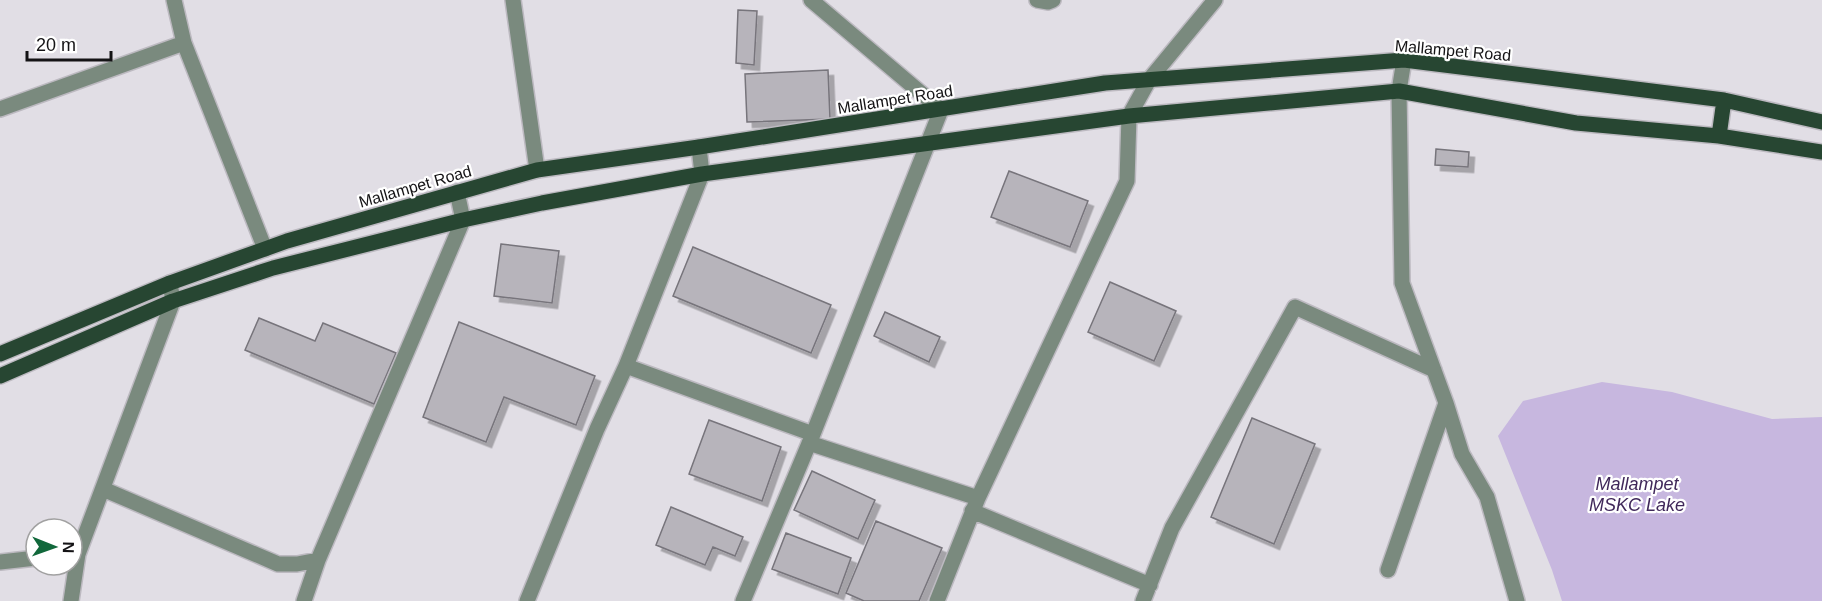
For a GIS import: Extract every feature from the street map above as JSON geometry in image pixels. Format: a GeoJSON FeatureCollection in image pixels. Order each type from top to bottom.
{"type":"FeatureCollection","features":[{"type":"Feature","properties":{"kind":"main road","name":"Mallampet Road"},"geometry":{"type":"LineString","coordinates":[[0,354],[170,283],[265,249],[537,170],[941,110],[1105,83],[1404,60],[1724,100],[1822,122]]}},
{"type":"Feature","properties":{"kind":"main road"},"geometry":{"type":"LineString","coordinates":[[0,376],[173,301],[273,268],[463,220],[702,174],[1129,116],[1399,91],[1576,123],[1719,136],[1822,153]]}},
{"type":"Feature","properties":{"kind":"main road"},"geometry":{"type":"LineString","coordinates":[[1719,136],[1724,100]]}},
{"type":"Feature","properties":{"kind":"street"},"geometry":{"type":"LineString","coordinates":[[174,0],[184,44],[265,249]]}},
{"type":"Feature","properties":{"kind":"street"},"geometry":{"type":"LineString","coordinates":[[513,0],[537,170]]}},
{"type":"Feature","properties":{"kind":"street"},"geometry":{"type":"LineString","coordinates":[[743,601],[811,438],[941,110],[811,0]]}},
{"type":"Feature","properties":{"kind":"street"},"geometry":{"type":"LineString","coordinates":[[1037,0],[1053,0]]}},
{"type":"Feature","properties":{"kind":"street"},"geometry":{"type":"LineString","coordinates":[[936,601],[975,505],[1127,181],[1129,116],[1149,80],[1215,0]]}},
{"type":"Feature","properties":{"kind":"street"},"geometry":{"type":"LineString","coordinates":[[0,109],[184,44]]}},
{"type":"Feature","properties":{"kind":"street"},"geometry":{"type":"LineString","coordinates":[[1404,60],[1399,91],[1402,283],[1462,454],[1486,497],[1516,601]]}},
{"type":"Feature","properties":{"kind":"street"},"geometry":{"type":"LineString","coordinates":[[526,601],[597,429],[626,366],[702,174],[699,147]]}},
{"type":"Feature","properties":{"kind":"street"},"geometry":{"type":"LineString","coordinates":[[303,601],[318,560],[463,220],[457,192]]}},
{"type":"Feature","properties":{"kind":"street"},"geometry":{"type":"LineString","coordinates":[[84,533],[103,489],[173,301],[170,283]]}},
{"type":"Feature","properties":{"kind":"street"},"geometry":{"type":"LineString","coordinates":[[1143,601],[1172,528],[1295,307],[1434,370]]}},
{"type":"Feature","properties":{"kind":"street"},"geometry":{"type":"LineString","coordinates":[[626,366],[975,505],[1150,585]]}},
{"type":"Feature","properties":{"kind":"street"},"geometry":{"type":"LineString","coordinates":[[1388,570],[1446,403]]}},
{"type":"Feature","properties":{"kind":"street"},"geometry":{"type":"LineString","coordinates":[[103,489],[278,564],[297,564],[318,560]]}},
{"type":"Feature","properties":{"kind":"street"},"geometry":{"type":"LineString","coordinates":[[0,562],[24,559]]}},
{"type":"Feature","properties":{"kind":"street"},"geometry":{"type":"LineString","coordinates":[[71,601],[73,577]]}},
{"type":"Feature","properties":{"kind":"water","name":"Mallampet MSKC Lake"},"geometry":{"type":"Polygon","coordinates":[[[1602,382],[1672,392],[1772,419],[1822,417],[1822,601],[1562,601],[1552,570],[1498,436],[1523,401],[1602,382]]]}},
{"type":"Feature","properties":{"kind":"building"},"geometry":{"type":"Polygon","coordinates":[[[738,10],[757,11],[754,65],[736,63],[738,10]]]}},
{"type":"Feature","properties":{"kind":"building"},"geometry":{"type":"Polygon","coordinates":[[[828,70],[830,119],[747,122],[745,74],[828,70]]]}},
{"type":"Feature","properties":{"kind":"building"},"geometry":{"type":"Polygon","coordinates":[[[1436,149],[1469,152],[1468,167],[1435,165],[1436,149]]]}},
{"type":"Feature","properties":{"kind":"building"},"geometry":{"type":"Polygon","coordinates":[[[1009,171],[1088,201],[1070,247],[991,217],[1009,171]]]}},
{"type":"Feature","properties":{"kind":"building"},"geometry":{"type":"Polygon","coordinates":[[[501,244],[559,251],[552,303],[494,296],[501,244]]]}},
{"type":"Feature","properties":{"kind":"building"},"geometry":{"type":"Polygon","coordinates":[[[693,247],[831,305],[811,353],[673,296],[693,247]]]}},
{"type":"Feature","properties":{"kind":"building"},"geometry":{"type":"Polygon","coordinates":[[[1110,282],[1176,311],[1154,361],[1088,332],[1110,282]]]}},
{"type":"Feature","properties":{"kind":"building"},"geometry":{"type":"Polygon","coordinates":[[[885,312],[940,337],[929,362],[874,336],[885,312]]]}},
{"type":"Feature","properties":{"kind":"building"},"geometry":{"type":"Polygon","coordinates":[[[259,318],[315,341],[323,323],[396,353],[374,404],[245,350],[259,318]]]}},
{"type":"Feature","properties":{"kind":"building"},"geometry":{"type":"Polygon","coordinates":[[[459,322],[595,376],[576,425],[504,397],[486,442],[423,417],[459,322]]]}},
{"type":"Feature","properties":{"kind":"building"},"geometry":{"type":"Polygon","coordinates":[[[1252,418],[1315,444],[1274,544],[1211,517],[1252,418]]]}},
{"type":"Feature","properties":{"kind":"building"},"geometry":{"type":"Polygon","coordinates":[[[709,420],[781,447],[762,501],[689,474],[709,420]]]}},
{"type":"Feature","properties":{"kind":"building"},"geometry":{"type":"Polygon","coordinates":[[[812,471],[875,500],[858,539],[794,510],[812,471]]]}},
{"type":"Feature","properties":{"kind":"building"},"geometry":{"type":"Polygon","coordinates":[[[671,507],[743,537],[735,556],[713,547],[705,565],[656,545],[671,507]]]}},
{"type":"Feature","properties":{"kind":"building"},"geometry":{"type":"Polygon","coordinates":[[[876,521],[942,548],[919,601],[864,601],[846,593],[876,521]]]}},
{"type":"Feature","properties":{"kind":"building"},"geometry":{"type":"Polygon","coordinates":[[[786,533],[851,558],[838,594],[772,569],[786,533]]]}}]}
